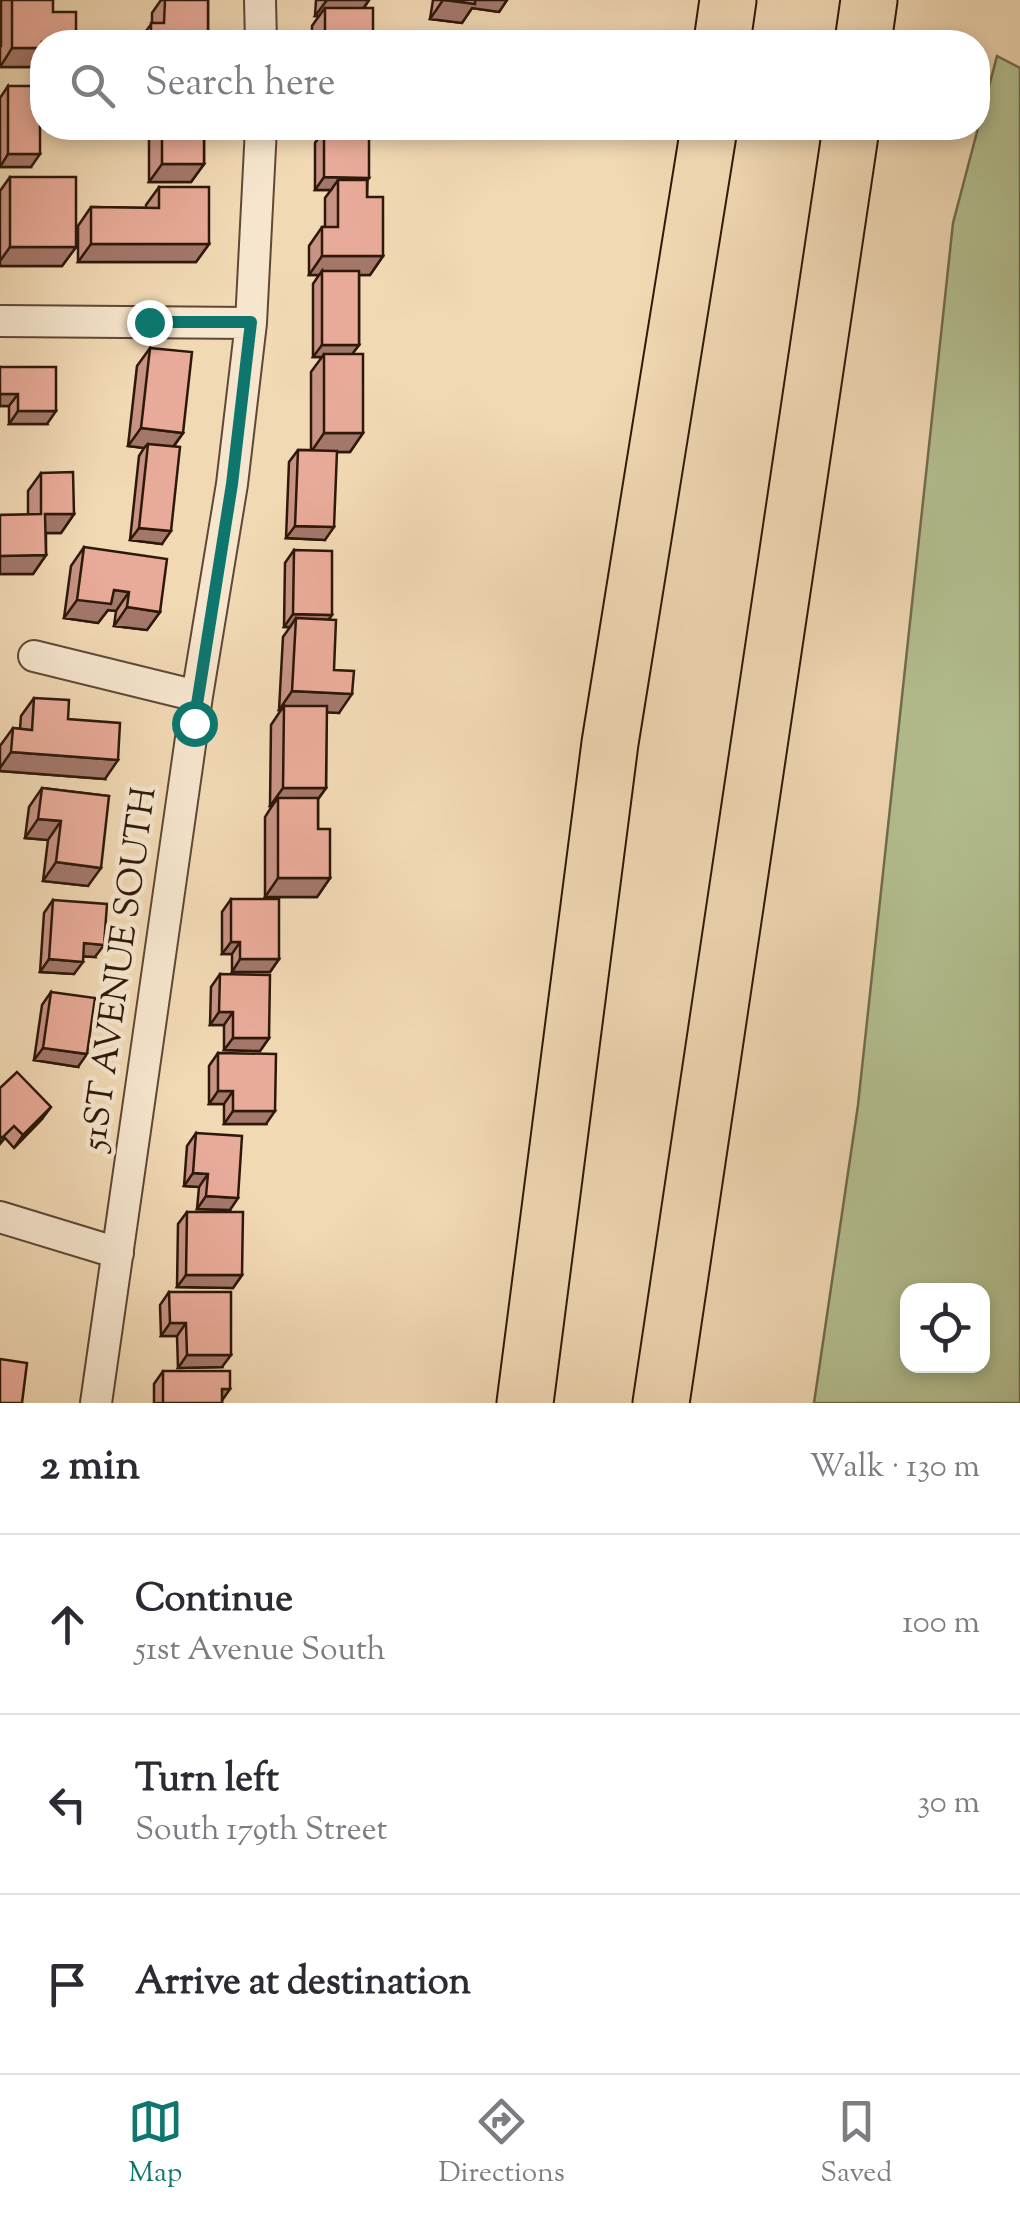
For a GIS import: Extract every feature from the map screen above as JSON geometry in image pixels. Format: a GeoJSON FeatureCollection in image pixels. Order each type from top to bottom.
{"type":"FeatureCollection","features":[{"type":"Feature","properties":{"kind":"highway"},"geometry":{"type":"LineString","coordinates":[[724,30],[728,0]]}},
{"type":"Feature","properties":{"kind":"highway"},"geometry":{"type":"LineString","coordinates":[[865,30],[869,0]]}},
{"type":"Feature","properties":{"kind":"highway"},"geometry":{"type":"LineString","coordinates":[[524,1403],[610,743],[707,140]]}},
{"type":"Feature","properties":{"kind":"highway"},"geometry":{"type":"LineString","coordinates":[[661,1403],[849,140]]}},
{"type":"Feature","properties":{"kind":"street"},"geometry":{"type":"LineString","coordinates":[[260,0],[261,30]]}},
{"type":"Feature","properties":{"kind":"street","name":"51ST AVENUE SOUTH"},"geometry":{"type":"LineString","coordinates":[[96,1403],[232,484],[251,322],[260,140]]}},
{"type":"Feature","properties":{"kind":"street"},"geometry":{"type":"LineString","coordinates":[[0,322],[251,322]]}},
{"type":"Feature","properties":{"kind":"street"},"geometry":{"type":"LineString","coordinates":[[34,656],[198,696]]}},
{"type":"Feature","properties":{"kind":"street"},"geometry":{"type":"LineString","coordinates":[[0,1217],[118,1254]]}},
{"type":"Feature","properties":{"kind":"green space"},"geometry":{"type":"Polygon","coordinates":[[[997,56],[1020,68],[1020,1403],[814,1403],[858,1105],[953,223],[975,140],[990,140],[990,83],[997,56]]]}},
{"type":"Feature","properties":{"kind":"building"},"geometry":{"type":"Polygon","coordinates":[[[12,0],[53,0],[53,12],[76,12],[76,30],[30,30],[30,48],[12,48],[12,0]]]}},
{"type":"Feature","properties":{"kind":"building"},"geometry":{"type":"Polygon","coordinates":[[[165,0],[208,0],[208,30],[151,30],[151,23],[164,23],[165,0]]]}},
{"type":"Feature","properties":{"kind":"building"},"geometry":{"type":"Polygon","coordinates":[[[325,8],[373,8],[373,30],[325,30],[325,8]]]}},
{"type":"Feature","properties":{"kind":"building"},"geometry":{"type":"Polygon","coordinates":[[[8,86],[30,86],[30,140],[40,140],[40,154],[8,154],[8,86]]]}},
{"type":"Feature","properties":{"kind":"building"},"geometry":{"type":"Polygon","coordinates":[[[162,140],[204,140],[204,164],[162,164],[162,140]]]}},
{"type":"Feature","properties":{"kind":"building"},"geometry":{"type":"Polygon","coordinates":[[[324,140],[369,140],[369,178],[324,177],[324,140]]]}},
{"type":"Feature","properties":{"kind":"building"},"geometry":{"type":"Polygon","coordinates":[[[10,177],[76,177],[76,247],[10,247],[10,177]]]}},
{"type":"Feature","properties":{"kind":"building"},"geometry":{"type":"Polygon","coordinates":[[[338,180],[367,180],[367,197],[383,197],[383,256],[322,256],[322,227],[338,227],[338,180]]]}},
{"type":"Feature","properties":{"kind":"building"},"geometry":{"type":"Polygon","coordinates":[[[159,187],[209,187],[209,244],[91,244],[91,207],[159,208],[159,187]]]}},
{"type":"Feature","properties":{"kind":"building"},"geometry":{"type":"Polygon","coordinates":[[[322,271],[359,271],[359,345],[322,345],[322,271]]]}},
{"type":"Feature","properties":{"kind":"building"},"geometry":{"type":"Polygon","coordinates":[[[150,348],[192,352],[183,433],[141,428],[150,348]]]}},
{"type":"Feature","properties":{"kind":"building"},"geometry":{"type":"Polygon","coordinates":[[[324,354],[363,354],[363,433],[324,433],[324,354]]]}},
{"type":"Feature","properties":{"kind":"building"},"geometry":{"type":"Polygon","coordinates":[[[0,367],[56,367],[56,411],[18,411],[18,394],[0,394],[0,367]]]}},
{"type":"Feature","properties":{"kind":"building"},"geometry":{"type":"Polygon","coordinates":[[[148,444],[180,447],[171,531],[139,528],[148,444]]]}},
{"type":"Feature","properties":{"kind":"building"},"geometry":{"type":"Polygon","coordinates":[[[298,450],[337,451],[334,527],[295,526],[298,450]]]}},
{"type":"Feature","properties":{"kind":"building"},"geometry":{"type":"Polygon","coordinates":[[[73,472],[74,514],[45,514],[46,555],[0,556],[0,515],[41,514],[41,473],[73,472]]]}},
{"type":"Feature","properties":{"kind":"building"},"geometry":{"type":"Polygon","coordinates":[[[84,547],[167,559],[160,612],[127,607],[129,592],[114,590],[111,604],[77,600],[84,547]]]}},
{"type":"Feature","properties":{"kind":"building"},"geometry":{"type":"Polygon","coordinates":[[[294,550],[332,551],[332,615],[293,614],[294,550]]]}},
{"type":"Feature","properties":{"kind":"building"},"geometry":{"type":"Polygon","coordinates":[[[296,618],[336,620],[334,670],[354,671],[352,694],[292,691],[296,618]]]}},
{"type":"Feature","properties":{"kind":"building"},"geometry":{"type":"Polygon","coordinates":[[[34,698],[69,700],[68,719],[120,723],[118,760],[11,752],[13,728],[32,730],[34,698]]]}},
{"type":"Feature","properties":{"kind":"building"},"geometry":{"type":"Polygon","coordinates":[[[284,706],[327,706],[326,788],[283,788],[284,706]]]}},
{"type":"Feature","properties":{"kind":"building"},"geometry":{"type":"Polygon","coordinates":[[[42,788],[109,796],[101,868],[56,862],[61,821],[38,819],[42,788]]]}},
{"type":"Feature","properties":{"kind":"building"},"geometry":{"type":"Polygon","coordinates":[[[278,798],[318,798],[318,829],[330,829],[330,878],[278,878],[278,798]]]}},
{"type":"Feature","properties":{"kind":"building"},"geometry":{"type":"Polygon","coordinates":[[[231,899],[279,899],[279,959],[240,959],[240,942],[231,942],[231,899]]]}},
{"type":"Feature","properties":{"kind":"building"},"geometry":{"type":"Polygon","coordinates":[[[53,900],[107,904],[104,945],[84,943],[83,962],[49,959],[53,900]]]}},
{"type":"Feature","properties":{"kind":"building"},"geometry":{"type":"Polygon","coordinates":[[[220,974],[270,975],[269,1038],[233,1038],[233,1012],[219,1012],[220,974]]]}},
{"type":"Feature","properties":{"kind":"building"},"geometry":{"type":"Polygon","coordinates":[[[51,992],[95,998],[87,1054],[43,1048],[51,992]]]}},
{"type":"Feature","properties":{"kind":"building"},"geometry":{"type":"Polygon","coordinates":[[[218,1053],[276,1054],[275,1111],[233,1111],[233,1091],[218,1091],[218,1053]]]}},
{"type":"Feature","properties":{"kind":"building"},"geometry":{"type":"Polygon","coordinates":[[[17,1072],[51,1107],[23,1135],[14,1126],[2,1138],[0,1088],[17,1072]]]}},
{"type":"Feature","properties":{"kind":"building"},"geometry":{"type":"Polygon","coordinates":[[[196,1133],[242,1136],[238,1198],[206,1196],[208,1174],[193,1173],[196,1133]]]}},
{"type":"Feature","properties":{"kind":"building"},"geometry":{"type":"Polygon","coordinates":[[[187,1212],[243,1212],[242,1275],[186,1275],[187,1212]]]}},
{"type":"Feature","properties":{"kind":"building"},"geometry":{"type":"Polygon","coordinates":[[[169,1292],[231,1292],[231,1355],[187,1355],[186,1323],[170,1323],[169,1292]]]}},
{"type":"Feature","properties":{"kind":"building"},"geometry":{"type":"Polygon","coordinates":[[[0,1359],[27,1363],[22,1403],[0,1403],[0,1359]]]}},
{"type":"Feature","properties":{"kind":"building"},"geometry":{"type":"Polygon","coordinates":[[[163,1371],[230,1371],[230,1389],[222,1389],[222,1403],[163,1403],[163,1371]]]}},
{"type":"Feature","properties":{"kind":"route"},"geometry":{"type":"LineString","coordinates":[[149,322],[251,322],[232,484],[194,723]]}}]}
